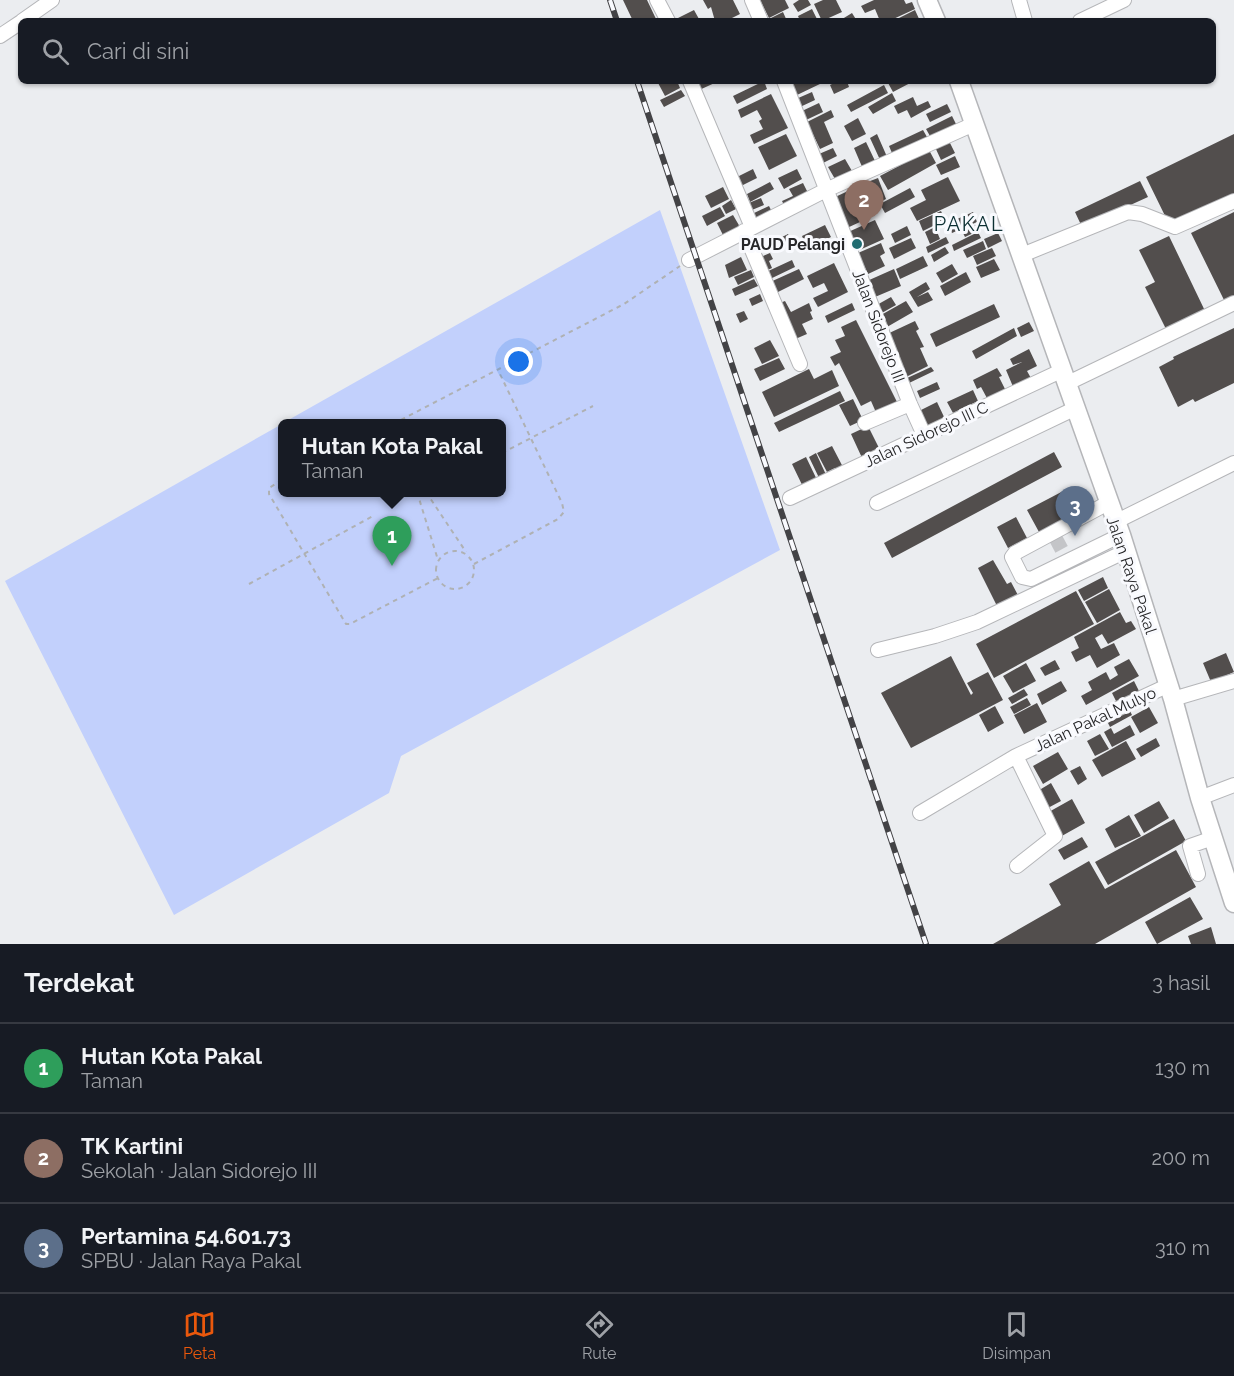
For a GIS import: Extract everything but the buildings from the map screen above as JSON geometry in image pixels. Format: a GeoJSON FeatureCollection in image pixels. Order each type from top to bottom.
{"type":"FeatureCollection","features":[{"type":"Feature","properties":{"kind":"main road"},"geometry":{"type":"LineString","coordinates":[[927,0],[935,18]]}},
{"type":"Feature","properties":{"kind":"main road","name":"Jalan Raya Pakal"},"geometry":{"type":"LineString","coordinates":[[960,84],[1027,253],[1070,377],[1076,408],[1121,536],[1171,692],[1200,798],[1234,903]]}},
{"type":"Feature","properties":{"kind":"street"},"geometry":{"type":"LineString","coordinates":[[25,18],[52,0]]}},
{"type":"Feature","properties":{"kind":"street"},"geometry":{"type":"LineString","coordinates":[[657,0],[666,18]]}},
{"type":"Feature","properties":{"kind":"street"},"geometry":{"type":"LineString","coordinates":[[752,0],[760,18]]}},
{"type":"Feature","properties":{"kind":"street"},"geometry":{"type":"LineString","coordinates":[[1019,0],[1024,18]]}},
{"type":"Feature","properties":{"kind":"street"},"geometry":{"type":"LineString","coordinates":[[1086,18],[1124,0]]}},
{"type":"Feature","properties":{"kind":"street"},"geometry":{"type":"LineString","coordinates":[[0,36],[18,23]]}},
{"type":"Feature","properties":{"kind":"street"},"geometry":{"type":"LineString","coordinates":[[691,84],[800,364]]}},
{"type":"Feature","properties":{"kind":"street","name":"Jalan Sidorejo III"},"geometry":{"type":"LineString","coordinates":[[785,84],[924,435]]}},
{"type":"Feature","properties":{"kind":"street"},"geometry":{"type":"LineString","coordinates":[[689,260],[826,190],[974,124]]}},
{"type":"Feature","properties":{"kind":"street"},"geometry":{"type":"LineString","coordinates":[[1027,253],[1128,212],[1142,214],[1171,227],[1180,226],[1234,201]]}},
{"type":"Feature","properties":{"kind":"street","name":"Jalan Sidorejo III C"},"geometry":{"type":"LineString","coordinates":[[790,498],[924,435],[1100,366],[1234,303]]}},
{"type":"Feature","properties":{"kind":"street"},"geometry":{"type":"LineString","coordinates":[[865,423],[910,404]]}},
{"type":"Feature","properties":{"kind":"street"},"geometry":{"type":"LineString","coordinates":[[877,503],[1076,408]]}},
{"type":"Feature","properties":{"kind":"street"},"geometry":{"type":"LineString","coordinates":[[878,650],[936,636],[977,622],[1121,536],[1234,463]]}},
{"type":"Feature","properties":{"kind":"street"},"geometry":{"type":"LineString","coordinates":[[1108,503],[1058,533],[1015,554],[1012,557],[1013,562],[1022,578],[1031,579],[1068,555],[1121,536]]}},
{"type":"Feature","properties":{"kind":"street","name":"Jalan Pakal Mulyo"},"geometry":{"type":"LineString","coordinates":[[1017,866],[1055,836],[1016,756],[1171,692],[1234,681]]}},
{"type":"Feature","properties":{"kind":"street"},"geometry":{"type":"LineString","coordinates":[[920,813],[1016,756]]}},
{"type":"Feature","properties":{"kind":"street"},"geometry":{"type":"LineString","coordinates":[[1200,798],[1234,785]]}},
{"type":"Feature","properties":{"kind":"street"},"geometry":{"type":"LineString","coordinates":[[1198,874],[1190,846],[1213,838]]}},
{"type":"Feature","properties":{"kind":"path"},"geometry":{"type":"LineString","coordinates":[[401,419],[624,304],[689,260]]}},
{"type":"Feature","properties":{"kind":"path"},"geometry":{"type":"LineString","coordinates":[[474,564],[562,516],[562,503],[498,370]]}},
{"type":"Feature","properties":{"kind":"path"},"geometry":{"type":"LineString","coordinates":[[506,451],[593,406]]}},
{"type":"Feature","properties":{"kind":"path"},"geometry":{"type":"LineString","coordinates":[[278,482],[269,488],[269,494],[346,624],[438,578]]}},
{"type":"Feature","properties":{"kind":"path"},"geometry":{"type":"LineString","coordinates":[[419,497],[438,560],[436,569],[438,578],[445,587],[457,590],[468,585],[474,575],[474,564],[429,497]]}},
{"type":"Feature","properties":{"kind":"path"},"geometry":{"type":"LineString","coordinates":[[249,584],[373,516]]}},
{"type":"Feature","properties":{"kind":"path"},"geometry":{"type":"LineString","coordinates":[[438,560],[446,553],[456,550],[467,554]]}},
{"type":"Feature","properties":{"kind":"shaded area"},"geometry":{"type":"Polygon","coordinates":[[[660,210],[780,550],[401,756],[389,793],[174,915],[5,581],[278,426],[278,497],[506,497],[506,419],[290,419],[660,210]]]}},
{"type":"Feature","properties":{"kind":"tunnel"},"geometry":{"type":"LineString","coordinates":[[1055,537],[1063,552]]}},
{"type":"Feature","properties":{"kind":"railway"},"geometry":{"type":"LineString","coordinates":[[610,0],[616,18]]}},
{"type":"Feature","properties":{"kind":"railway"},"geometry":{"type":"LineString","coordinates":[[638,84],[926,944]]}},
{"type":"Feature","properties":{"kind":"place","name":"TK Kartini"},"geometry":{"type":"Point","coordinates":[864,230]}},
{"type":"Feature","properties":{"kind":"place","name":"PAUD Pelangi"},"geometry":{"type":"Point","coordinates":[857,244]}},
{"type":"Feature","properties":{"kind":"place","name":"Pertamina 54.601.73"},"geometry":{"type":"Point","coordinates":[1075,536]}},
{"type":"Feature","properties":{"kind":"place","name":"Hutan Kota Pakal"},"geometry":{"type":"Point","coordinates":[392,566]}},
{"type":"Feature","properties":{"kind":"district","name":"PAKAL"},"geometry":{"type":"Point","coordinates":[969,224]}}]}
